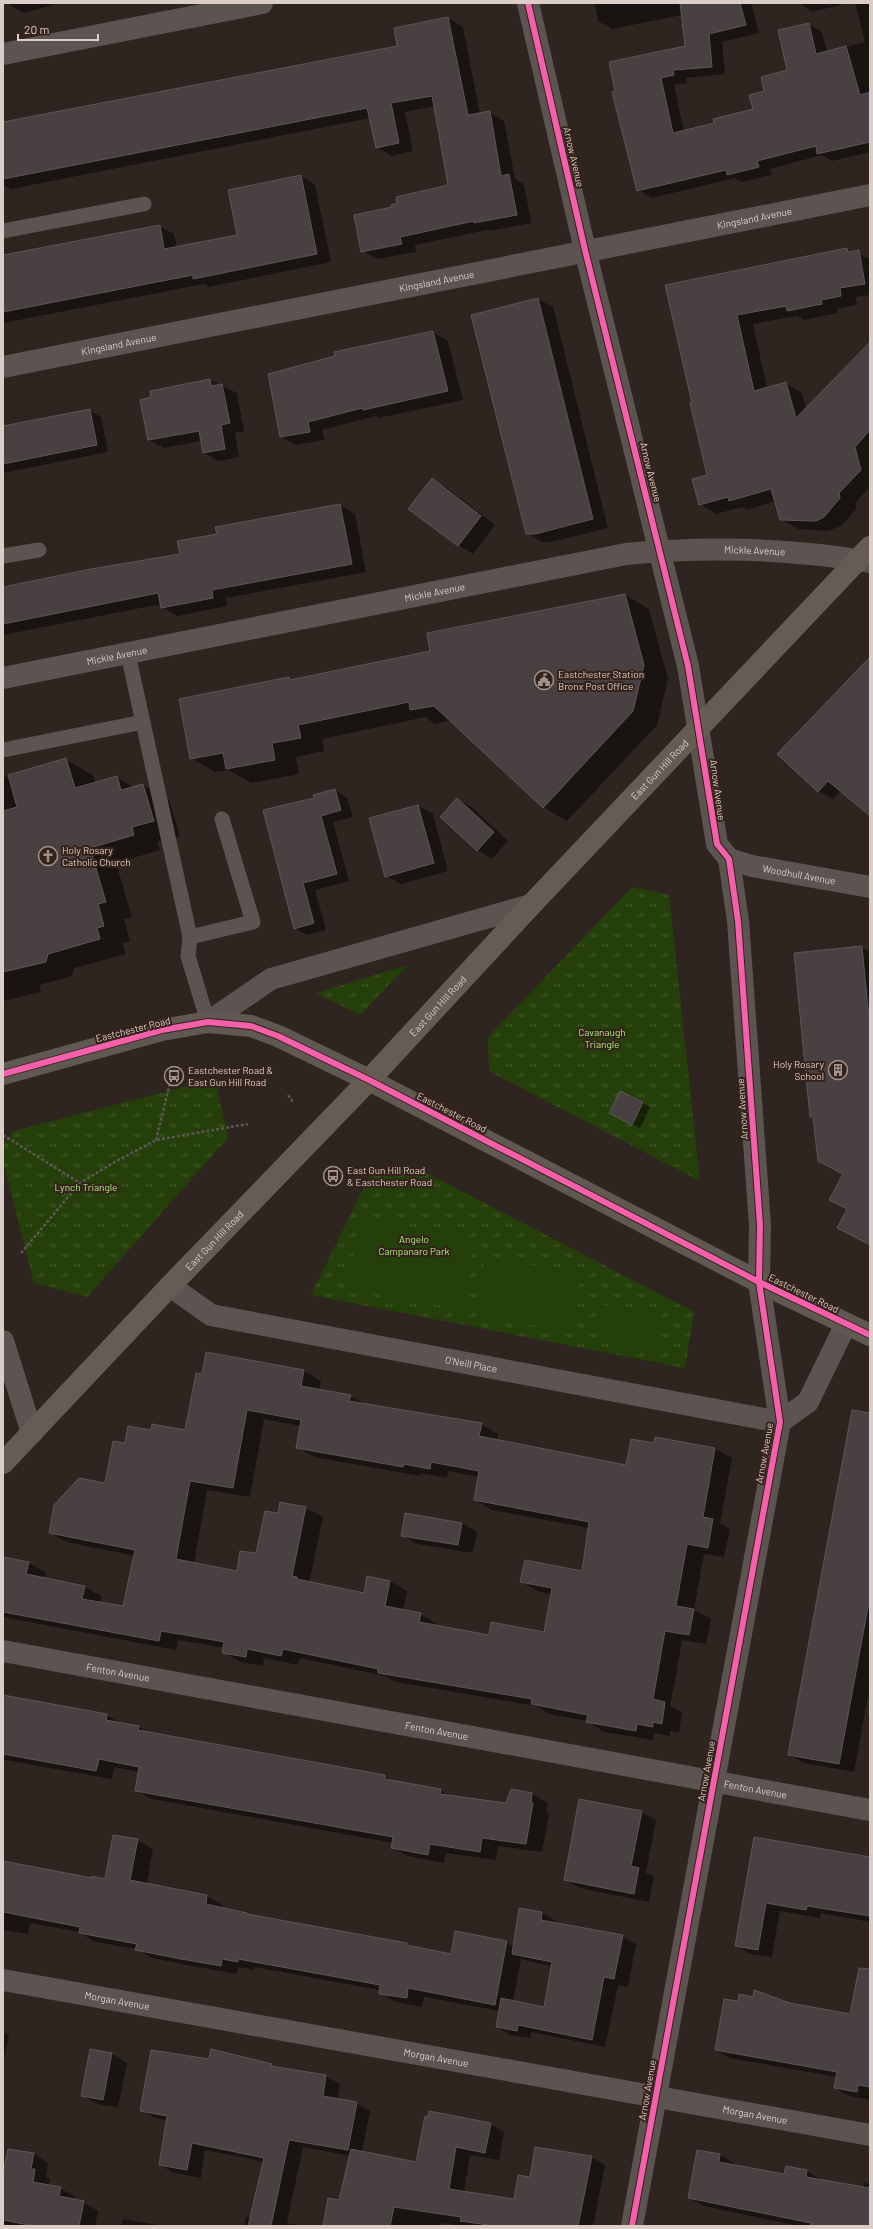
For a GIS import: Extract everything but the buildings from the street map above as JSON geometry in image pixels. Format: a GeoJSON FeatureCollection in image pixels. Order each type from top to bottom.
{"type":"FeatureCollection","features":[{"type":"Feature","properties":{"kind":"main road","name":"East Gun Hill Road"},"geometry":{"type":"LineString","coordinates":[[3,1463],[170,1286],[369,1080],[698,727],[866,556]]}},
{"type":"Feature","properties":{"kind":"main road","name":"Eastchester Road"},"geometry":{"type":"LineString","coordinates":[[3,1074],[162,1030],[208,1022],[251,1026],[278,1036],[369,1080],[759,1282],[870,1335]]}},
{"type":"Feature","properties":{"kind":"street"},"geometry":{"type":"LineString","coordinates":[[3,54],[262,3]]}},
{"type":"Feature","properties":{"kind":"street","name":"Arnow Avenue"},"geometry":{"type":"LineString","coordinates":[[528,3],[586,250],[688,666],[717,844],[729,859],[738,921],[760,1224],[759,1282],[780,1422],[632,2226]]}},
{"type":"Feature","properties":{"kind":"street","name":"Kingsland Avenue"},"geometry":{"type":"LineString","coordinates":[[3,366],[870,195]]}},
{"type":"Feature","properties":{"kind":"street","name":"Mickle Avenue"},"geometry":{"type":"LineString","coordinates":[[3,678],[594,560],[660,551],[714,548],[866,556]]}},
{"type":"Feature","properties":{"kind":"street","name":"Woodhull Avenue"},"geometry":{"type":"LineString","coordinates":[[729,859],[752,866],[870,887]]}},
{"type":"Feature","properties":{"kind":"street","name":"Eastchester Road"},"geometry":{"type":"LineString","coordinates":[[208,1022],[271,979],[531,905]]}},
{"type":"Feature","properties":{"kind":"street","name":"O'Neill Place"},"geometry":{"type":"LineString","coordinates":[[170,1286],[211,1315],[780,1422]]}},
{"type":"Feature","properties":{"kind":"street","name":"Arnow Avenue"},"geometry":{"type":"LineString","coordinates":[[780,1422],[808,1402],[846,1324]]}},
{"type":"Feature","properties":{"kind":"street"},"geometry":{"type":"LineString","coordinates":[[3,1341],[32,1432]]}},
{"type":"Feature","properties":{"kind":"street","name":"Fenton Avenue"},"geometry":{"type":"LineString","coordinates":[[3,1651],[870,1810]]}},
{"type":"Feature","properties":{"kind":"street","name":"Morgan Avenue"},"geometry":{"type":"LineString","coordinates":[[3,1980],[870,2135]]}},
{"type":"Feature","properties":{"kind":"lane"},"geometry":{"type":"LineString","coordinates":[[3,231],[144,204]]}},
{"type":"Feature","properties":{"kind":"lane"},"geometry":{"type":"LineString","coordinates":[[3,556],[39,550]]}},
{"type":"Feature","properties":{"kind":"lane"},"geometry":{"type":"LineString","coordinates":[[128,654],[190,937],[188,956],[208,1022]]}},
{"type":"Feature","properties":{"kind":"lane"},"geometry":{"type":"LineString","coordinates":[[3,750],[143,722]]}},
{"type":"Feature","properties":{"kind":"lane"},"geometry":{"type":"LineString","coordinates":[[190,937],[253,922],[222,819]]}},
{"type":"Feature","properties":{"kind":"path"},"geometry":{"type":"LineString","coordinates":[[156,1140],[170,1083]]}},
{"type":"Feature","properties":{"kind":"path"},"geometry":{"type":"LineString","coordinates":[[288,1095],[293,1102]]}},
{"type":"Feature","properties":{"kind":"path"},"geometry":{"type":"LineString","coordinates":[[21,1253],[80,1183],[156,1140],[248,1124]]}},
{"type":"Feature","properties":{"kind":"path"},"geometry":{"type":"LineString","coordinates":[[3,1135],[80,1183]]}},
{"type":"Feature","properties":{"kind":"green space","name":"Cavanaugh Triangle"},"geometry":{"type":"Polygon","coordinates":[[[632,887],[669,895],[700,1181],[489,1071],[488,1037],[632,887]]]}},
{"type":"Feature","properties":{"kind":"green space"},"geometry":{"type":"Polygon","coordinates":[[[408,965],[360,1015],[316,993],[408,965]]]}},
{"type":"Feature","properties":{"kind":"green space","name":"Lynch Triangle"},"geometry":{"type":"Polygon","coordinates":[[[215,1079],[228,1138],[87,1297],[34,1283],[3,1161],[3,1146],[13,1131],[215,1079]]]}},
{"type":"Feature","properties":{"kind":"green space","name":"Angelo Campanaro Park"},"geometry":{"type":"Polygon","coordinates":[[[415,1167],[694,1312],[685,1368],[311,1295],[369,1177],[415,1167]]]}},
{"type":"Feature","properties":{"kind":"green space"},"geometry":{"type":"Polygon","coordinates":[[[361,1219],[475,1238],[463,1309],[348,1289],[361,1219]]]}},
{"type":"Feature","properties":{"kind":"green space"},"geometry":{"type":"Polygon","coordinates":[[[484,1259],[580,1271],[573,1330],[476,1318],[484,1259]]]}},
{"type":"Feature","properties":{"kind":"green space"},"geometry":{"type":"Polygon","coordinates":[[[602,1305],[662,1315],[655,1352],[596,1342],[602,1305]]]}},
{"type":"Feature","properties":{"kind":"cycle path"},"geometry":{"type":"LineString","coordinates":[[528,3],[585,250],[688,666],[717,844],[729,859],[738,921],[760,1225],[759,1282],[780,1422],[632,2226]]}},
{"type":"Feature","properties":{"kind":"cycle path"},"geometry":{"type":"LineString","coordinates":[[3,1074],[162,1030],[208,1022],[251,1026],[278,1036],[369,1080],[759,1282],[870,1335]]}},
{"type":"Feature","properties":{"kind":"place","name":"Eastchester Station Bronx Post Office"},"geometry":{"type":"Point","coordinates":[544,680]}},
{"type":"Feature","properties":{"kind":"place","name":"Holy Rosary Catholic Church"},"geometry":{"type":"Point","coordinates":[48,856]}},
{"type":"Feature","properties":{"kind":"place","name":"Holy Rosary School"},"geometry":{"type":"Point","coordinates":[838,1070]}},
{"type":"Feature","properties":{"kind":"place","name":"Eastchester Road & East Gun Hill Road"},"geometry":{"type":"Point","coordinates":[174,1076]}},
{"type":"Feature","properties":{"kind":"place","name":"East Gun Hill Road & Eastchester Road"},"geometry":{"type":"Point","coordinates":[333,1176]}}]}
